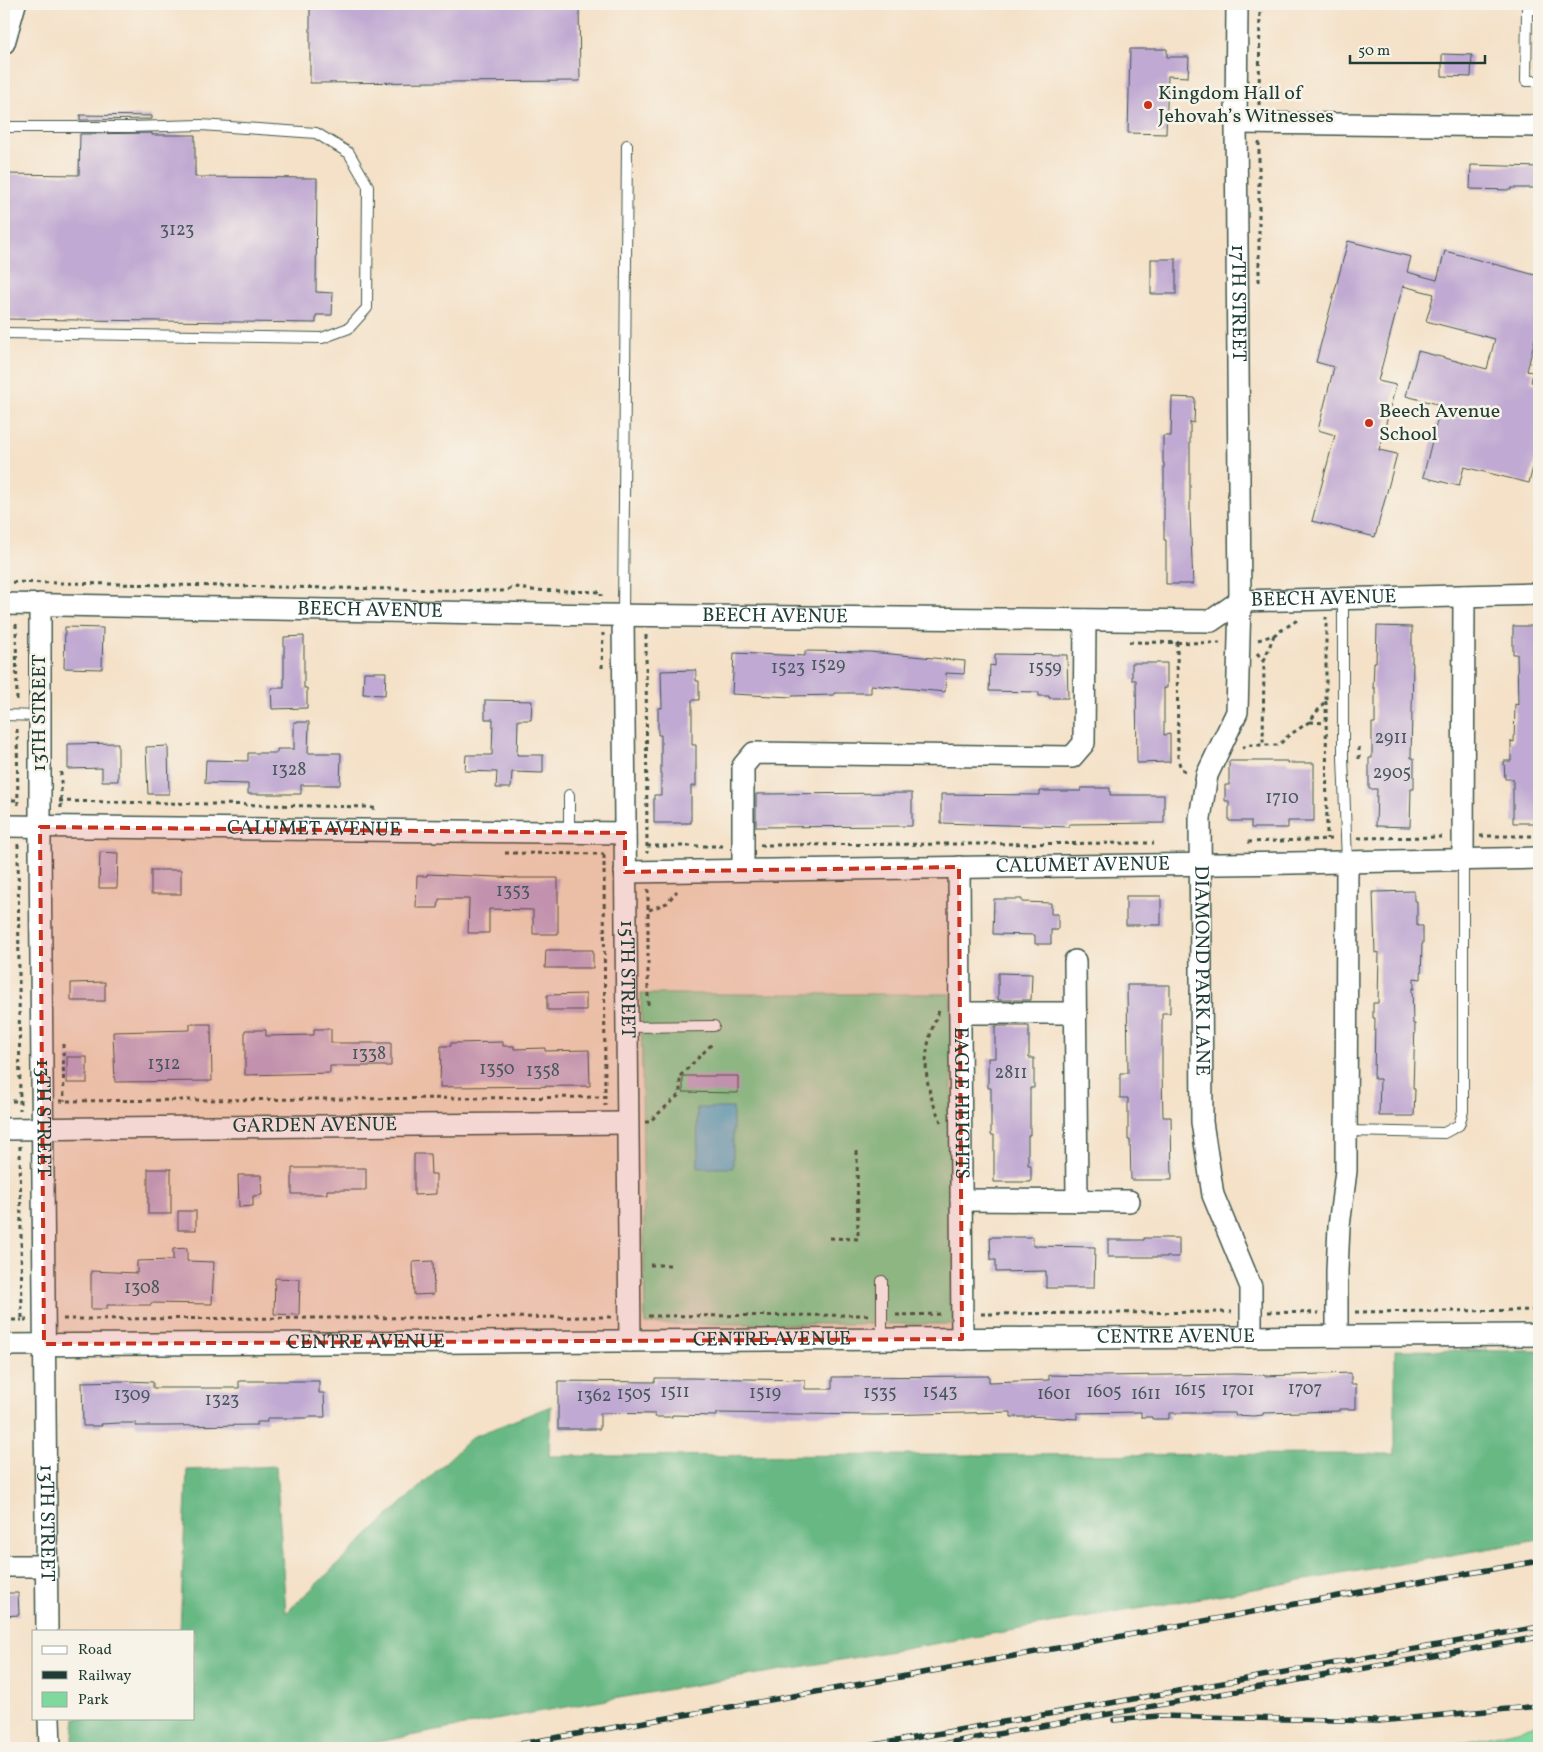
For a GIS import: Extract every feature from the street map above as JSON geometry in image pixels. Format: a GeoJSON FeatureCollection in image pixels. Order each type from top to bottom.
{"type":"FeatureCollection","features":[{"type":"Feature","properties":{"kind":"street"},"geometry":{"type":"LineString","coordinates":[[4,43],[15,4]]}},
{"type":"Feature","properties":{"kind":"street","name":"17TH STREET"},"geometry":{"type":"LineString","coordinates":[[1237,4],[1236,123],[1240,601]]}},
{"type":"Feature","properties":{"kind":"street"},"geometry":{"type":"LineString","coordinates":[[1236,123],[1259,132],[1539,126]]}},
{"type":"Feature","properties":{"kind":"street","name":"BEECH AVENUE"},"geometry":{"type":"LineString","coordinates":[[4,604],[623,615],[1211,621],[1240,601],[1343,608],[1464,596],[1539,594]]}},
{"type":"Feature","properties":{"kind":"street"},"geometry":{"type":"LineString","coordinates":[[1463,859],[1464,596]]}},
{"type":"Feature","properties":{"kind":"street","name":"DIAMOND PARK LANE"},"geometry":{"type":"LineString","coordinates":[[1240,601],[1237,712],[1207,775],[1200,818],[1202,1122],[1213,1196],[1251,1287],[1251,1337]]}},
{"type":"Feature","properties":{"kind":"street","name":"13TH STREET"},"geometry":{"type":"LineString","coordinates":[[40,604],[42,1129],[47,1630]]}},
{"type":"Feature","properties":{"kind":"street","name":"15TH STREET"},"geometry":{"type":"LineString","coordinates":[[623,615],[627,1123],[640,1316],[630,1341]]}},
{"type":"Feature","properties":{"kind":"street"},"geometry":{"type":"LineString","coordinates":[[744,869],[744,766],[754,753],[1072,757],[1084,742],[1085,620]]}},
{"type":"Feature","properties":{"kind":"street","name":"CALUMET AVENUE"},"geometry":{"type":"LineString","coordinates":[[11,826],[625,834]]}},
{"type":"Feature","properties":{"kind":"street","name":"CALUMET AVENUE"},"geometry":{"type":"LineString","coordinates":[[625,872],[1539,858]]}},
{"type":"Feature","properties":{"kind":"street"},"geometry":{"type":"LineString","coordinates":[[1337,1336],[1337,1262],[1339,1226],[1346,1171],[1347,862]]}},
{"type":"Feature","properties":{"kind":"street","name":"EAGLE HEIGHTS"},"geometry":{"type":"LineString","coordinates":[[959,867],[962,1339]]}},
{"type":"Feature","properties":{"kind":"street"},"geometry":{"type":"LineString","coordinates":[[1076,961],[1077,1201]]}},
{"type":"Feature","properties":{"kind":"street"},"geometry":{"type":"LineString","coordinates":[[960,1013],[1076,1013]]}},
{"type":"Feature","properties":{"kind":"street","name":"GARDEN AVENUE"},"geometry":{"type":"LineString","coordinates":[[12,1129],[627,1123]]}},
{"type":"Feature","properties":{"kind":"street"},"geometry":{"type":"LineString","coordinates":[[961,1200],[1129,1201]]}},
{"type":"Feature","properties":{"kind":"street","name":"CENTRE AVENUE"},"geometry":{"type":"LineString","coordinates":[[4,1345],[1539,1335]]}},
{"type":"Feature","properties":{"kind":"street"},"geometry":{"type":"LineString","coordinates":[[4,1566],[45,1566]]}},
{"type":"Feature","properties":{"kind":"street"},"geometry":{"type":"LineString","coordinates":[[49,1720],[50,1748]]}},
{"type":"Feature","properties":{"kind":"lane"},"geometry":{"type":"LineString","coordinates":[[1539,9],[1527,9],[1526,63],[1526,82],[1539,82]]}},
{"type":"Feature","properties":{"kind":"lane"},"geometry":{"type":"LineString","coordinates":[[4,127],[201,125],[316,133],[350,153],[368,186],[367,308],[349,328],[322,338],[4,334]]}},
{"type":"Feature","properties":{"kind":"lane"},"geometry":{"type":"LineString","coordinates":[[623,615],[627,145]]}},
{"type":"Feature","properties":{"kind":"lane"},"geometry":{"type":"LineString","coordinates":[[1343,608],[1343,757],[1347,862]]}},
{"type":"Feature","properties":{"kind":"lane"},"geometry":{"type":"LineString","coordinates":[[4,715],[40,716]]}},
{"type":"Feature","properties":{"kind":"lane"},"geometry":{"type":"LineString","coordinates":[[569,795],[569,833]]}},
{"type":"Feature","properties":{"kind":"lane"},"geometry":{"type":"LineString","coordinates":[[1346,1131],[1444,1133],[1459,1125],[1463,1111],[1463,859]]}},
{"type":"Feature","properties":{"kind":"lane"},"geometry":{"type":"LineString","coordinates":[[626,1027],[714,1026]]}},
{"type":"Feature","properties":{"kind":"lane"},"geometry":{"type":"LineString","coordinates":[[882,1281],[882,1339]]}},
{"type":"Feature","properties":{"kind":"path"},"geometry":{"type":"LineString","coordinates":[[1259,132],[1260,4]]}},
{"type":"Feature","properties":{"kind":"path"},"geometry":{"type":"LineString","coordinates":[[1320,617],[1326,617],[1343,608]]}},
{"type":"Feature","properties":{"kind":"path"},"geometry":{"type":"LineString","coordinates":[[1326,617],[1327,840]]}},
{"type":"Feature","properties":{"kind":"path"},"geometry":{"type":"LineString","coordinates":[[1257,641],[1274,635],[1298,619],[1306,618]]}},
{"type":"Feature","properties":{"kind":"path"},"geometry":{"type":"LineString","coordinates":[[16,622],[17,800],[11,826],[19,1101],[12,1129],[22,1320]]}},
{"type":"Feature","properties":{"kind":"path"},"geometry":{"type":"LineString","coordinates":[[646,634],[648,871]]}},
{"type":"Feature","properties":{"kind":"path"},"geometry":{"type":"LineString","coordinates":[[1274,635],[1264,662],[1263,745],[1279,745],[1288,736],[1309,722],[1326,700]]}},
{"type":"Feature","properties":{"kind":"path"},"geometry":{"type":"LineString","coordinates":[[1177,642],[1178,759],[1181,769],[1188,772]]}},
{"type":"Feature","properties":{"kind":"path"},"geometry":{"type":"LineString","coordinates":[[1254,650],[1264,662]]}},
{"type":"Feature","properties":{"kind":"path"},"geometry":{"type":"LineString","coordinates":[[1309,722],[1326,723]]}},
{"type":"Feature","properties":{"kind":"path"},"geometry":{"type":"LineString","coordinates":[[61,771],[61,827]]}},
{"type":"Feature","properties":{"kind":"path"},"geometry":{"type":"LineString","coordinates":[[4,800],[367,807],[381,810]]}},
{"type":"Feature","properties":{"kind":"path"},"geometry":{"type":"LineString","coordinates":[[1245,842],[1539,836]]}},
{"type":"Feature","properties":{"kind":"path"},"geometry":{"type":"LineString","coordinates":[[647,846],[1154,844]]}},
{"type":"Feature","properties":{"kind":"path"},"geometry":{"type":"LineString","coordinates":[[63,1042],[64,1101]]}},
{"type":"Feature","properties":{"kind":"path"},"geometry":{"type":"LineString","coordinates":[[627,1123],[649,1122],[680,1094],[680,1076],[714,1042]]}},
{"type":"Feature","properties":{"kind":"path"},"geometry":{"type":"LineString","coordinates":[[4,1101],[605,1097]]}},
{"type":"Feature","properties":{"kind":"path"},"geometry":{"type":"LineString","coordinates":[[830,1238],[858,1239],[857,1151]]}},
{"type":"Feature","properties":{"kind":"path"},"geometry":{"type":"LineString","coordinates":[[650,1265],[672,1265]]}},
{"type":"Feature","properties":{"kind":"path"},"geometry":{"type":"LineString","coordinates":[[1351,1312],[1539,1310]]}},
{"type":"Feature","properties":{"kind":"path"},"geometry":{"type":"LineString","coordinates":[[4,1320],[640,1316]]}},
{"type":"Feature","properties":{"kind":"highlighted area"},"geometry":{"type":"Polygon","coordinates":[[[40,827],[625,833],[625,872],[959,867],[962,1339],[44,1344],[40,827]]]}},
{"type":"Feature","properties":{"kind":"green space"},"geometry":{"type":"Polygon","coordinates":[[[641,994],[951,994],[954,1324],[645,1324],[641,994]]]}},
{"type":"Feature","properties":{"kind":"green space"},"geometry":{"type":"Polygon","coordinates":[[[1395,1350],[1539,1351],[1539,1540],[549,1710],[346,1748],[72,1748],[75,1720],[195,1720],[195,1630],[180,1630],[187,1470],[276,1466],[286,1613],[472,1437],[551,1406],[549,1456],[1395,1454],[1395,1350]]]}},
{"type":"Feature","properties":{"kind":"green space"},"geometry":{"type":"Polygon","coordinates":[[[1539,1725],[1539,1748],[1437,1748],[1539,1725]]]}},
{"type":"Feature","properties":{"kind":"water"},"geometry":{"type":"Polygon","coordinates":[[[697,1108],[733,1108],[733,1168],[698,1168],[697,1108]]]}},
{"type":"Feature","properties":{"kind":"building"},"geometry":{"type":"Polygon","coordinates":[[[310,4],[579,4],[580,81],[310,83],[310,4]]]}},
{"type":"Feature","properties":{"kind":"building","name":"Kingdom Hall of Jehovah’s Witnesses"},"geometry":{"type":"Polygon","coordinates":[[[1130,49],[1167,49],[1167,57],[1189,57],[1188,77],[1168,76],[1166,134],[1128,133],[1130,49]]]}},
{"type":"Feature","properties":{"kind":"building"},"geometry":{"type":"Polygon","coordinates":[[[1442,54],[1472,55],[1471,77],[1442,76],[1442,54]]]}},
{"type":"Feature","properties":{"kind":"building"},"geometry":{"type":"Polygon","coordinates":[[[80,115],[152,116],[152,119],[80,120],[80,115]]]}},
{"type":"Feature","properties":{"kind":"building"},"geometry":{"type":"Polygon","coordinates":[[[152,133],[152,135],[195,135],[195,177],[317,178],[316,292],[333,293],[332,315],[316,315],[316,323],[4,319],[4,174],[79,175],[80,134],[152,133]]]}},
{"type":"Feature","properties":{"kind":"building"},"geometry":{"type":"Polygon","coordinates":[[[1471,165],[1539,167],[1539,188],[1511,188],[1511,190],[1470,189],[1471,165]]]}},
{"type":"Feature","properties":{"kind":"building"},"geometry":{"type":"Polygon","coordinates":[[[1348,241],[1411,257],[1407,272],[1437,280],[1445,251],[1539,276],[1539,323],[1527,371],[1533,372],[1531,382],[1539,385],[1539,443],[1529,483],[1464,467],[1459,486],[1423,477],[1441,405],[1406,396],[1418,351],[1487,369],[1495,339],[1426,321],[1434,294],[1403,286],[1378,381],[1396,385],[1379,450],[1397,454],[1375,537],[1312,521],[1335,435],[1318,430],[1334,367],[1316,362],[1348,241]]]}},
{"type":"Feature","properties":{"kind":"building"},"geometry":{"type":"Polygon","coordinates":[[[1151,259],[1176,259],[1176,294],[1151,294],[1151,259]]]}},
{"type":"Feature","properties":{"kind":"building"},"geometry":{"type":"Polygon","coordinates":[[[1172,397],[1195,398],[1194,423],[1190,422],[1190,514],[1193,584],[1166,584],[1163,436],[1171,436],[1172,397]]]}},
{"type":"Feature","properties":{"kind":"building"},"geometry":{"type":"Polygon","coordinates":[[[1377,626],[1412,627],[1411,758],[1414,758],[1414,789],[1411,789],[1410,827],[1376,826],[1377,789],[1369,789],[1369,758],[1372,758],[1372,723],[1375,723],[1375,688],[1373,688],[1377,626]]]}},
{"type":"Feature","properties":{"kind":"building"},"geometry":{"type":"Polygon","coordinates":[[[1513,626],[1539,626],[1539,823],[1513,823],[1513,779],[1505,779],[1504,761],[1511,761],[1511,741],[1514,742],[1515,704],[1518,705],[1517,654],[1513,654],[1513,626]]]}},
{"type":"Feature","properties":{"kind":"building"},"geometry":{"type":"Polygon","coordinates":[[[65,627],[103,628],[102,669],[64,668],[65,627]]]}},
{"type":"Feature","properties":{"kind":"building"},"geometry":{"type":"Polygon","coordinates":[[[304,636],[304,688],[307,688],[307,708],[272,709],[271,688],[284,688],[284,637],[304,636]]]}},
{"type":"Feature","properties":{"kind":"building"},"geometry":{"type":"Polygon","coordinates":[[[805,651],[870,652],[965,661],[964,674],[946,673],[945,692],[871,685],[871,693],[834,693],[834,695],[792,697],[732,694],[734,653],[805,656],[805,651]]]}},
{"type":"Feature","properties":{"kind":"building"},"geometry":{"type":"Polygon","coordinates":[[[995,654],[1067,655],[1068,698],[1039,696],[1039,692],[989,691],[990,665],[995,666],[995,654]]]}},
{"type":"Feature","properties":{"kind":"building"},"geometry":{"type":"Polygon","coordinates":[[[1132,663],[1167,663],[1167,688],[1164,688],[1164,735],[1170,734],[1170,762],[1137,763],[1136,680],[1132,680],[1132,663]]]}},
{"type":"Feature","properties":{"kind":"building"},"geometry":{"type":"Polygon","coordinates":[[[696,670],[696,681],[699,681],[699,700],[692,700],[692,745],[696,745],[696,786],[691,786],[691,823],[654,823],[654,795],[661,795],[661,735],[658,735],[658,708],[662,708],[661,671],[696,670]]]}},
{"type":"Feature","properties":{"kind":"building"},"geometry":{"type":"Polygon","coordinates":[[[364,672],[386,672],[385,695],[363,694],[364,672]]]}},
{"type":"Feature","properties":{"kind":"building"},"geometry":{"type":"Polygon","coordinates":[[[485,700],[532,701],[531,720],[518,720],[517,755],[543,755],[543,773],[512,772],[511,788],[496,788],[497,772],[465,771],[466,755],[492,755],[493,719],[485,719],[485,700]]]}},
{"type":"Feature","properties":{"kind":"building"},"geometry":{"type":"Polygon","coordinates":[[[294,722],[309,722],[308,753],[341,753],[340,785],[301,785],[301,794],[248,794],[248,784],[205,783],[206,760],[248,761],[248,753],[277,753],[277,749],[294,749],[294,722]]]}},
{"type":"Feature","properties":{"kind":"building"},"geometry":{"type":"Polygon","coordinates":[[[118,743],[118,781],[102,781],[102,768],[68,769],[68,744],[118,743]]]}},
{"type":"Feature","properties":{"kind":"building"},"geometry":{"type":"Polygon","coordinates":[[[168,746],[169,794],[148,794],[146,747],[168,746]]]}},
{"type":"Feature","properties":{"kind":"building"},"geometry":{"type":"Polygon","coordinates":[[[1229,761],[1314,763],[1314,821],[1288,821],[1288,828],[1251,828],[1251,821],[1229,821],[1229,801],[1225,801],[1225,785],[1229,785],[1229,761]]]}},
{"type":"Feature","properties":{"kind":"building"},"geometry":{"type":"Polygon","coordinates":[[[1081,788],[1110,788],[1110,795],[1164,795],[1164,823],[1069,824],[1069,827],[941,823],[941,794],[1040,795],[1040,791],[1081,791],[1081,788]]]}},
{"type":"Feature","properties":{"kind":"building"},"geometry":{"type":"Polygon","coordinates":[[[912,793],[912,826],[756,827],[756,794],[912,793]]]}},
{"type":"Feature","properties":{"kind":"building"},"geometry":{"type":"Polygon","coordinates":[[[100,852],[118,853],[117,888],[99,888],[100,852]]]}},
{"type":"Feature","properties":{"kind":"building"},"geometry":{"type":"Polygon","coordinates":[[[151,870],[181,870],[181,894],[151,894],[151,870]]]}},
{"type":"Feature","properties":{"kind":"building"},"geometry":{"type":"Polygon","coordinates":[[[427,874],[558,878],[558,934],[533,934],[533,910],[489,909],[489,933],[468,933],[469,899],[439,899],[438,908],[416,908],[417,876],[427,876],[427,874]]]}},
{"type":"Feature","properties":{"kind":"building"},"geometry":{"type":"Polygon","coordinates":[[[1414,891],[1414,901],[1417,901],[1417,926],[1423,926],[1423,944],[1421,979],[1414,978],[1414,989],[1412,988],[1413,1024],[1415,1024],[1414,1116],[1379,1116],[1380,1079],[1374,1079],[1375,1018],[1373,1018],[1373,1003],[1378,1003],[1379,952],[1375,953],[1373,892],[1414,891]]]}},
{"type":"Feature","properties":{"kind":"building"},"geometry":{"type":"Polygon","coordinates":[[[1126,896],[1161,896],[1161,925],[1126,925],[1126,896]]]}},
{"type":"Feature","properties":{"kind":"building"},"geometry":{"type":"Polygon","coordinates":[[[994,899],[1022,899],[1022,902],[1051,903],[1051,914],[1058,914],[1058,930],[1051,930],[1051,944],[1035,944],[1035,935],[993,934],[994,899]]]}},
{"type":"Feature","properties":{"kind":"building"},"geometry":{"type":"Polygon","coordinates":[[[546,950],[593,950],[593,968],[545,968],[546,950]]]}},
{"type":"Feature","properties":{"kind":"building"},"geometry":{"type":"Polygon","coordinates":[[[998,973],[1032,974],[1031,1000],[998,1000],[998,973]]]}},
{"type":"Feature","properties":{"kind":"building"},"geometry":{"type":"Polygon","coordinates":[[[105,982],[105,1001],[71,1001],[71,983],[105,982]]]}},
{"type":"Feature","properties":{"kind":"building"},"geometry":{"type":"Polygon","coordinates":[[[1127,985],[1170,985],[1170,1013],[1162,1013],[1162,1073],[1163,1117],[1171,1117],[1172,1180],[1131,1180],[1130,1140],[1128,1140],[1128,1098],[1120,1098],[1120,1073],[1128,1073],[1127,985]]]}},
{"type":"Feature","properties":{"kind":"building"},"geometry":{"type":"Polygon","coordinates":[[[586,994],[586,1010],[547,1010],[547,995],[586,994]]]}},
{"type":"Feature","properties":{"kind":"building"},"geometry":{"type":"Polygon","coordinates":[[[190,1024],[211,1024],[212,1081],[115,1082],[113,1032],[190,1030],[190,1024]]]}},
{"type":"Feature","properties":{"kind":"building"},"geometry":{"type":"Polygon","coordinates":[[[995,1026],[1029,1026],[1029,1058],[1034,1058],[1034,1088],[1030,1088],[1030,1135],[1028,1135],[1028,1165],[1031,1165],[1031,1182],[994,1182],[994,1135],[991,1135],[991,1088],[988,1088],[988,1058],[995,1058],[995,1026]]]}},
{"type":"Feature","properties":{"kind":"building"},"geometry":{"type":"Polygon","coordinates":[[[314,1029],[331,1029],[331,1043],[391,1043],[391,1066],[330,1066],[330,1073],[245,1075],[245,1030],[266,1030],[266,1036],[314,1035],[314,1029]]]}},
{"type":"Feature","properties":{"kind":"building"},"geometry":{"type":"Polygon","coordinates":[[[503,1042],[503,1046],[514,1046],[514,1049],[545,1048],[545,1051],[589,1050],[590,1086],[440,1087],[441,1046],[451,1046],[451,1043],[503,1042]]]}},
{"type":"Feature","properties":{"kind":"building"},"geometry":{"type":"Polygon","coordinates":[[[67,1057],[87,1057],[87,1083],[67,1083],[67,1057]]]}},
{"type":"Feature","properties":{"kind":"building"},"geometry":{"type":"Polygon","coordinates":[[[683,1076],[738,1076],[738,1093],[683,1092],[683,1076]]]}},
{"type":"Feature","properties":{"kind":"building"},"geometry":{"type":"Polygon","coordinates":[[[414,1154],[430,1154],[431,1174],[436,1174],[436,1194],[414,1195],[414,1154]]]}},
{"type":"Feature","properties":{"kind":"building"},"geometry":{"type":"Polygon","coordinates":[[[292,1168],[366,1168],[366,1190],[327,1190],[327,1194],[292,1194],[292,1168]]]}},
{"type":"Feature","properties":{"kind":"building"},"geometry":{"type":"Polygon","coordinates":[[[148,1169],[171,1169],[171,1214],[148,1214],[148,1169]]]}},
{"type":"Feature","properties":{"kind":"building"},"geometry":{"type":"Polygon","coordinates":[[[238,1175],[261,1175],[262,1195],[253,1196],[253,1206],[239,1207],[238,1175]]]}},
{"type":"Feature","properties":{"kind":"building"},"geometry":{"type":"Polygon","coordinates":[[[178,1211],[196,1211],[196,1230],[178,1230],[178,1211]]]}},
{"type":"Feature","properties":{"kind":"building"},"geometry":{"type":"Polygon","coordinates":[[[990,1237],[1033,1237],[1033,1246],[1095,1247],[1094,1288],[1046,1288],[1046,1271],[996,1272],[996,1260],[991,1260],[990,1237]]]}},
{"type":"Feature","properties":{"kind":"building"},"geometry":{"type":"Polygon","coordinates":[[[1144,1238],[1179,1238],[1179,1257],[1108,1257],[1108,1240],[1144,1240],[1144,1238]]]}},
{"type":"Feature","properties":{"kind":"building"},"geometry":{"type":"Polygon","coordinates":[[[187,1248],[187,1261],[214,1262],[212,1304],[151,1303],[151,1305],[107,1305],[107,1309],[91,1309],[91,1271],[137,1273],[137,1261],[173,1260],[173,1249],[187,1248]]]}},
{"type":"Feature","properties":{"kind":"building"},"geometry":{"type":"Polygon","coordinates":[[[433,1261],[434,1294],[414,1295],[413,1262],[433,1261]]]}},
{"type":"Feature","properties":{"kind":"building"},"geometry":{"type":"Polygon","coordinates":[[[275,1278],[300,1279],[299,1315],[274,1314],[275,1278]]]}},
{"type":"Feature","properties":{"kind":"building"},"geometry":{"type":"Polygon","coordinates":[[[1351,1373],[1351,1384],[1356,1384],[1356,1409],[1339,1409],[1339,1411],[1263,1413],[1263,1415],[1253,1416],[1235,1415],[1235,1413],[1169,1413],[1169,1419],[1141,1417],[1141,1412],[1077,1413],[1077,1419],[1030,1416],[1011,1417],[1011,1412],[876,1415],[717,1413],[717,1416],[672,1415],[672,1417],[655,1417],[655,1414],[600,1413],[600,1429],[558,1429],[558,1381],[655,1382],[655,1378],[805,1380],[805,1389],[832,1389],[832,1377],[989,1376],[989,1382],[1049,1380],[1049,1375],[1235,1374],[1264,1376],[1351,1373]]]}},
{"type":"Feature","properties":{"kind":"building"},"geometry":{"type":"Polygon","coordinates":[[[239,1381],[319,1381],[319,1393],[324,1393],[325,1417],[267,1418],[267,1422],[257,1422],[257,1425],[136,1426],[136,1423],[120,1423],[101,1424],[102,1426],[83,1426],[82,1382],[153,1382],[153,1388],[239,1388],[239,1381]]]}},
{"type":"Feature","properties":{"kind":"building"},"geometry":{"type":"Polygon","coordinates":[[[4,1593],[18,1593],[19,1615],[4,1616],[4,1593]]]}},
{"type":"Feature","properties":{"kind":"railway"},"geometry":{"type":"LineString","coordinates":[[497,1748],[1539,1561]]}},
{"type":"Feature","properties":{"kind":"railway"},"geometry":{"type":"LineString","coordinates":[[857,1748],[1539,1627]]}},
{"type":"Feature","properties":{"kind":"railway"},"geometry":{"type":"LineString","coordinates":[[919,1748],[1539,1637]]}},
{"type":"Feature","properties":{"kind":"railway"},"geometry":{"type":"LineString","coordinates":[[1114,1720],[1158,1716],[1379,1721],[1539,1706]]}},
{"type":"Feature","properties":{"kind":"place","name":"Kingdom Hall of Jehovah’s Witnesses"},"geometry":{"type":"Point","coordinates":[1148,105]}},
{"type":"Feature","properties":{"kind":"place","name":"Beech Avenue School"},"geometry":{"type":"Point","coordinates":[1369,423]}}]}
